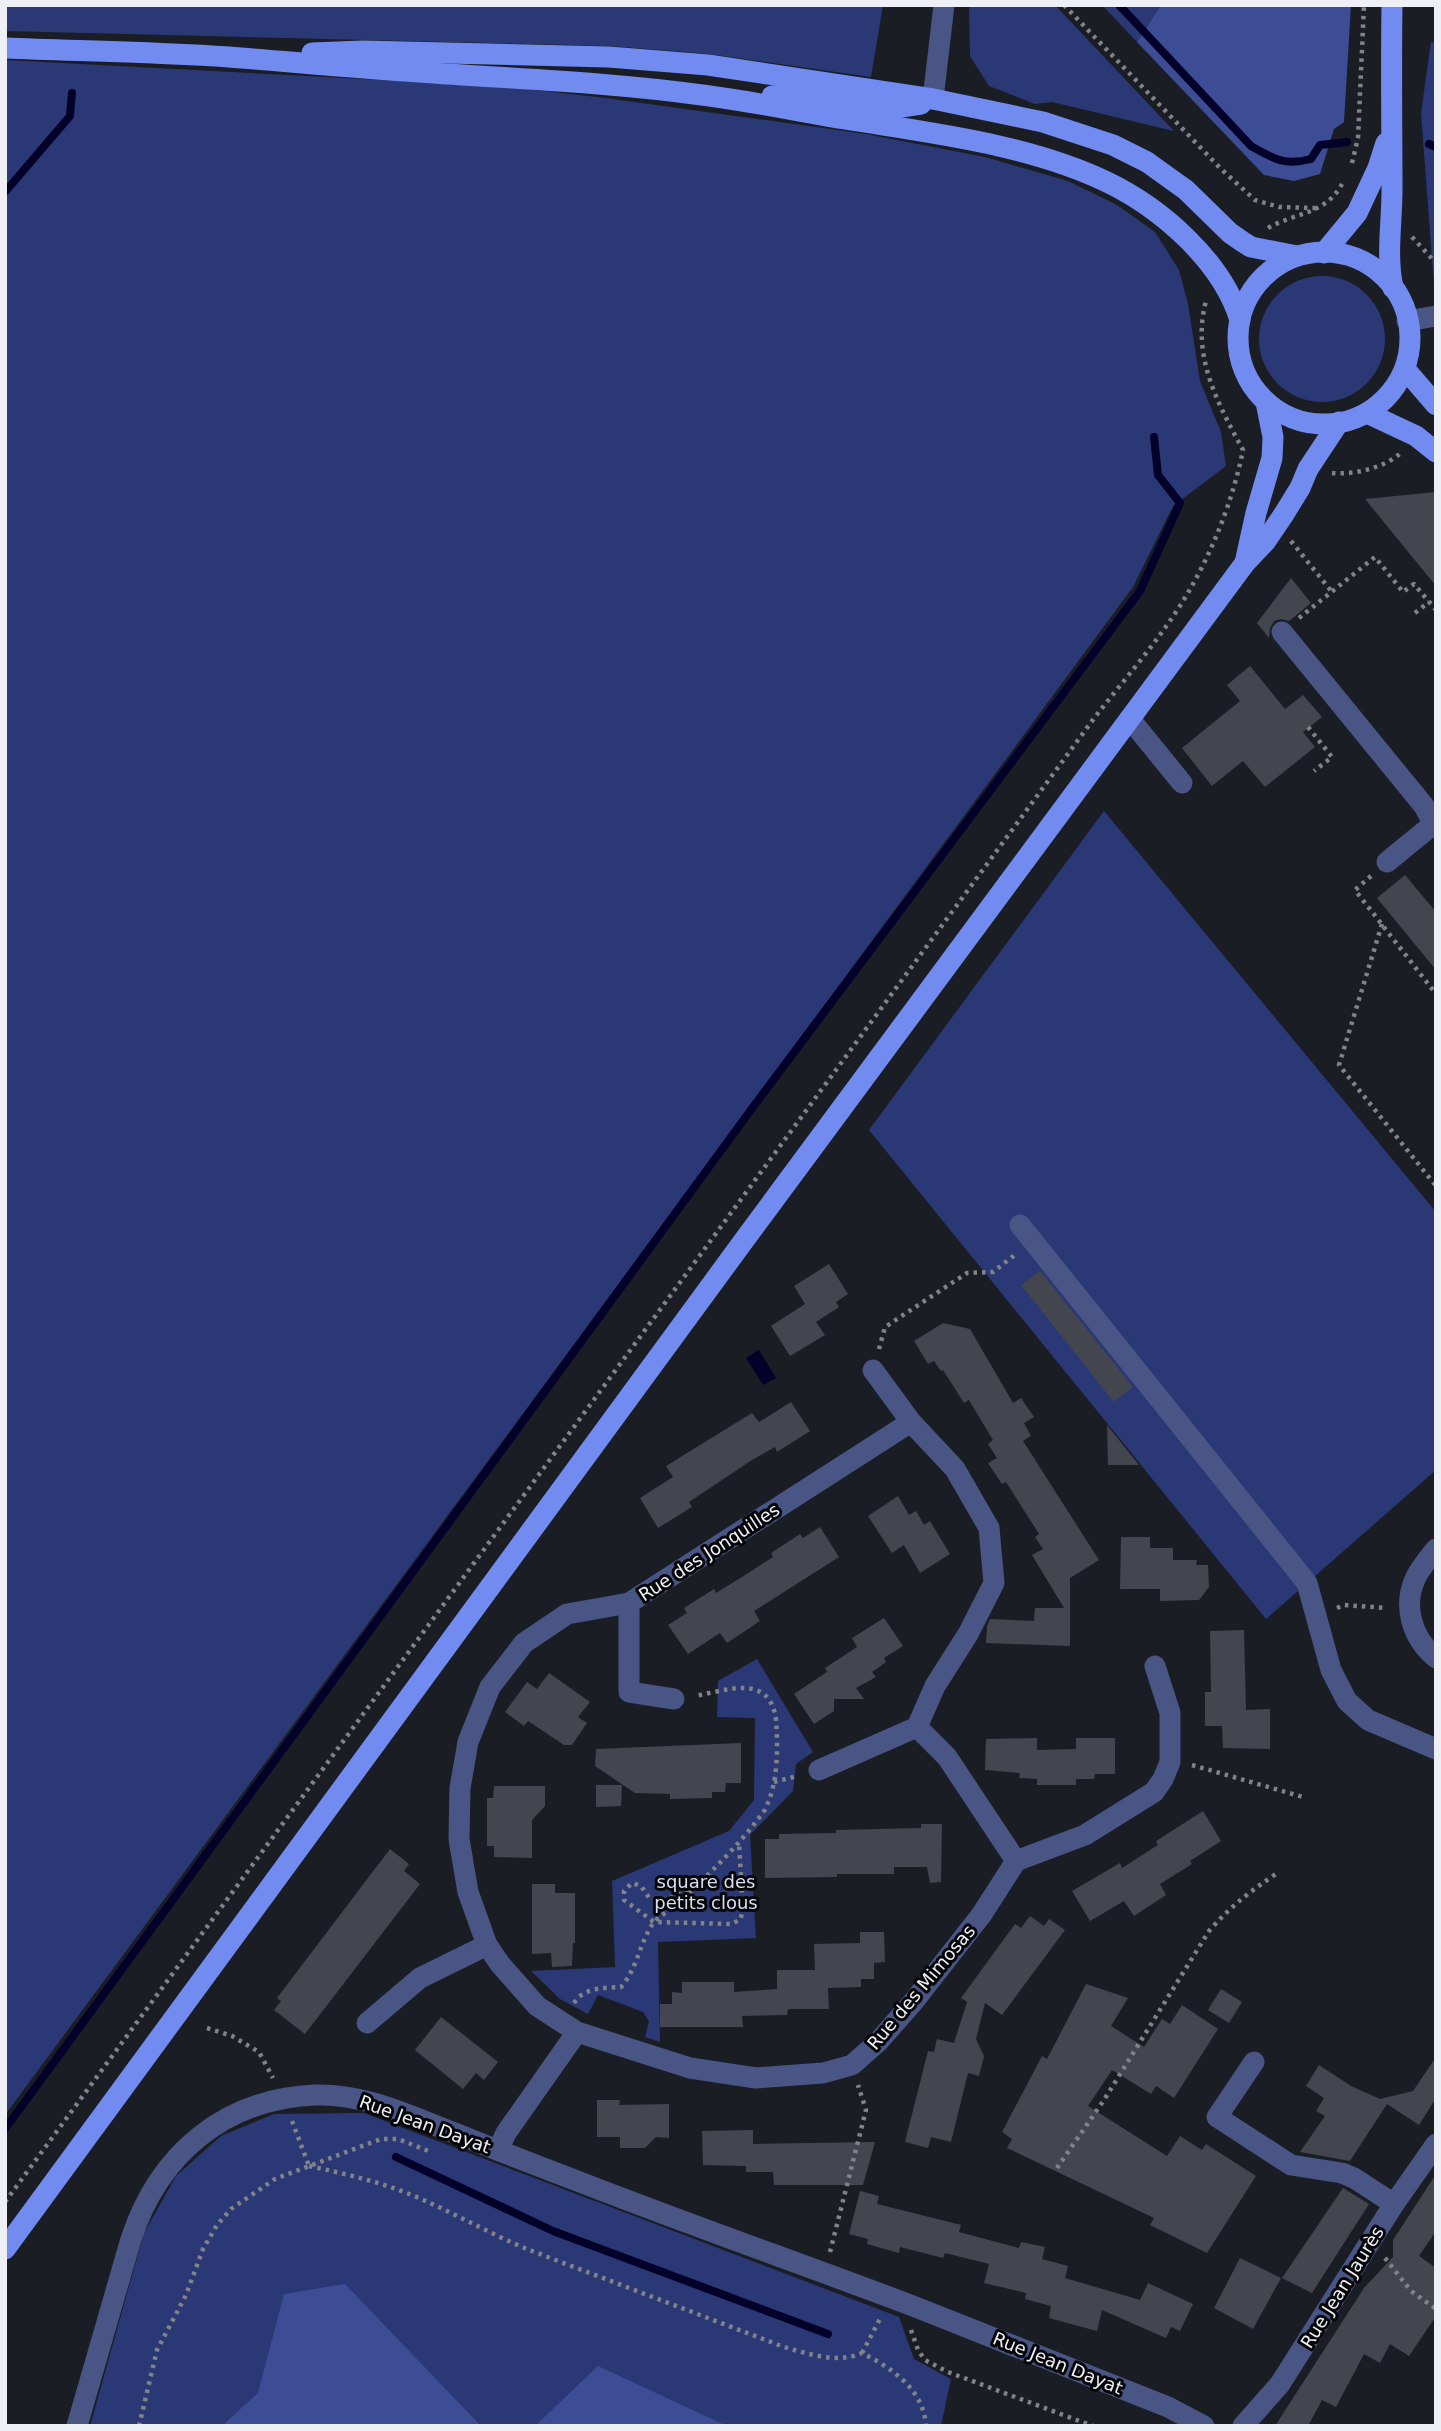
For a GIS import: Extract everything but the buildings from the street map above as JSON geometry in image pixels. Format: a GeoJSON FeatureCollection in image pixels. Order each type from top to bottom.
{"type":"FeatureCollection","features":[{"type":"Feature","properties":{"kind":"main road"},"geometry":{"type":"LineString","coordinates":[[1392,5],[1392,202],[1388,254],[1393,288]]}},
{"type":"Feature","properties":{"kind":"main road"},"geometry":{"type":"LineString","coordinates":[[5,48],[226,57],[606,84],[703,95],[966,139],[1072,168],[1136,197],[1167,220],[1212,266],[1234,302],[1240,320]]}},
{"type":"Feature","properties":{"kind":"main road"},"geometry":{"type":"LineString","coordinates":[[226,57],[362,51],[609,57],[708,65],[933,99],[1043,122],[1113,145],[1147,162],[1186,190],[1230,233],[1243,242],[1297,257]]}},
{"type":"Feature","properties":{"kind":"main road"},"geometry":{"type":"LineString","coordinates":[[703,95],[802,96],[895,108],[918,105],[933,99]]}},
{"type":"Feature","properties":{"kind":"main road"},"geometry":{"type":"LineString","coordinates":[[933,99],[966,139]]}},
{"type":"Feature","properties":{"kind":"main road"},"geometry":{"type":"LineString","coordinates":[[1324,253],[1357,213],[1378,168],[1390,131]]}},
{"type":"Feature","properties":{"kind":"main road"},"geometry":{"type":"LineString","coordinates":[[1324,253],[1350,257],[1381,274],[1402,303],[1409,338],[1405,369],[1381,402],[1367,413],[1339,422],[1315,424],[1281,413],[1266,402],[1250,381],[1240,356],[1238,338],[1240,320],[1254,288],[1266,274],[1297,257],[1324,253]]}},
{"type":"Feature","properties":{"kind":"main road"},"geometry":{"type":"LineString","coordinates":[[1405,369],[1436,405]]}},
{"type":"Feature","properties":{"kind":"main road"},"geometry":{"type":"LineString","coordinates":[[1245,564],[1272,458],[1273,437],[1266,402]]}},
{"type":"Feature","properties":{"kind":"main road"},"geometry":{"type":"LineString","coordinates":[[1367,413],[1416,436],[1436,452]]}},
{"type":"Feature","properties":{"kind":"main road"},"geometry":{"type":"LineString","coordinates":[[5,2249],[824,1132],[1245,564],[1265,542],[1339,422]]}},
{"type":"Feature","properties":{"kind":"street"},"geometry":{"type":"LineString","coordinates":[[933,99],[944,5]]}},
{"type":"Feature","properties":{"kind":"street"},"geometry":{"type":"LineString","coordinates":[[1407,320],[1436,316]]}},
{"type":"Feature","properties":{"kind":"street"},"geometry":{"type":"LineString","coordinates":[[1282,632],[1424,806],[1435,825],[1387,862]]}},
{"type":"Feature","properties":{"kind":"street"},"geometry":{"type":"LineString","coordinates":[[1130,719],[1182,783]]}},
{"type":"Feature","properties":{"kind":"street"},"geometry":{"type":"LineString","coordinates":[[1026,1233],[1307,1583],[1331,1670],[1347,1702],[1367,1720],[1436,1749]]}},
{"type":"Feature","properties":{"kind":"street"},"geometry":{"type":"LineString","coordinates":[[819,1770],[917,1727],[935,1686],[968,1634],[994,1583],[989,1528],[955,1469],[911,1422],[873,1370]]}},
{"type":"Feature","properties":{"kind":"street","name":"Rue des Jonquilles"},"geometry":{"type":"LineString","coordinates":[[569,2027],[537,2006],[499,1964],[487,1945],[468,1892],[459,1839],[460,1788],[468,1742],[491,1687],[524,1643],[567,1614],[629,1603],[911,1422]]}},
{"type":"Feature","properties":{"kind":"street"},"geometry":{"type":"LineString","coordinates":[[1436,1549],[1416,1576],[1410,1593],[1410,1615],[1415,1634],[1436,1658]]}},
{"type":"Feature","properties":{"kind":"street"},"geometry":{"type":"LineString","coordinates":[[629,1603],[629,1692],[674,1699]]}},
{"type":"Feature","properties":{"kind":"street"},"geometry":{"type":"LineString","coordinates":[[917,1727],[947,1757],[1016,1861],[1085,1835],[1154,1792],[1170,1762],[1170,1713],[1155,1666]]}},
{"type":"Feature","properties":{"kind":"street","name":"Rue des Mimosas"},"geometry":{"type":"LineString","coordinates":[[569,2027],[690,2068],[756,2078],[823,2073],[852,2065],[878,2042],[914,2001],[982,1914],[1016,1861]]}},
{"type":"Feature","properties":{"kind":"street"},"geometry":{"type":"LineString","coordinates":[[367,2023],[420,1978],[487,1945]]}},
{"type":"Feature","properties":{"kind":"street"},"geometry":{"type":"LineString","coordinates":[[498,2150],[569,2027]]}},
{"type":"Feature","properties":{"kind":"street"},"geometry":{"type":"LineString","coordinates":[[1254,2062],[1217,2117],[1291,2165],[1342,2173],[1395,2204]]}},
{"type":"Feature","properties":{"kind":"street","name":"Rue Jean Dayat"},"geometry":{"type":"LineString","coordinates":[[77,2426],[140,2211],[155,2184],[172,2162],[204,2132],[239,2112],[300,2097],[336,2095],[378,2104],[900,2301],[1168,2407],[1204,2426]]}},
{"type":"Feature","properties":{"kind":"street","name":"Rue Jean Jaurès"},"geometry":{"type":"LineString","coordinates":[[1243,2426],[1280,2384],[1436,2144]]}},
{"type":"Feature","properties":{"kind":"path"},"geometry":{"type":"LineString","coordinates":[[1065,5],[1221,169],[1255,200],[1279,207],[1320,208],[1337,193],[1346,176]]}},
{"type":"Feature","properties":{"kind":"path"},"geometry":{"type":"LineString","coordinates":[[1351,167],[1358,138],[1364,5]]}},
{"type":"Feature","properties":{"kind":"path"},"geometry":{"type":"LineString","coordinates":[[5,2203],[1095,717],[1155,641],[1189,590],[1222,521],[1237,481],[1243,450]]}},
{"type":"Feature","properties":{"kind":"path"},"geometry":{"type":"LineString","coordinates":[[1290,540],[1332,592]]}},
{"type":"Feature","properties":{"kind":"path"},"geometry":{"type":"LineString","coordinates":[[1282,632],[1375,557],[1403,592],[1414,584],[1436,610]]}},
{"type":"Feature","properties":{"kind":"path"},"geometry":{"type":"LineString","coordinates":[[1415,613],[1429,602]]}},
{"type":"Feature","properties":{"kind":"path"},"geometry":{"type":"LineString","coordinates":[[1308,727],[1332,757],[1314,771]]}},
{"type":"Feature","properties":{"kind":"path"},"geometry":{"type":"LineString","coordinates":[[1387,862],[1355,890],[1436,994]]}},
{"type":"Feature","properties":{"kind":"path"},"geometry":{"type":"LineString","coordinates":[[1382,924],[1339,1065],[1436,1186]]}},
{"type":"Feature","properties":{"kind":"path"},"geometry":{"type":"LineString","coordinates":[[873,1370],[885,1327],[967,1273],[993,1272],[1026,1233]]}},
{"type":"Feature","properties":{"kind":"path"},"geometry":{"type":"LineString","coordinates":[[1316,1614],[1344,1605],[1376,1609],[1410,1605]]}},
{"type":"Feature","properties":{"kind":"path"},"geometry":{"type":"LineString","coordinates":[[569,2027],[577,1998],[593,1989],[621,1987],[631,1976],[654,1922],[677,1905],[739,1843],[767,1808],[774,1782],[776,1727],[774,1705],[764,1693],[750,1687],[674,1699]]}},
{"type":"Feature","properties":{"kind":"path"},"geometry":{"type":"LineString","coordinates":[[1170,1762],[1191,1765],[1303,1797]]}},
{"type":"Feature","properties":{"kind":"path"},"geometry":{"type":"LineString","coordinates":[[693,1889],[667,1899],[650,1899],[641,1886],[632,1883],[624,1891],[624,1900],[654,1922],[732,1924],[740,1920],[743,1911],[739,1843]]}},
{"type":"Feature","properties":{"kind":"path"},"geometry":{"type":"LineString","coordinates":[[1057,2168],[1104,2099],[1209,1931],[1248,1892],[1276,1874]]}},
{"type":"Feature","properties":{"kind":"path"},"geometry":{"type":"LineString","coordinates":[[825,2274],[866,2110],[852,2065]]}},
{"type":"Feature","properties":{"kind":"path"},"geometry":{"type":"LineString","coordinates":[[139,2426],[157,2350],[186,2295],[203,2249],[217,2225],[231,2209],[252,2192],[275,2179],[381,2139],[398,2139],[437,2154]]}},
{"type":"Feature","properties":{"kind":"path"},"geometry":{"type":"LineString","coordinates":[[309,2166],[356,2176],[405,2192],[520,2246],[784,2347],[826,2357],[855,2356],[862,2353],[900,2301]]}},
{"type":"Feature","properties":{"kind":"path"},"geometry":{"type":"LineString","coordinates":[[1370,2242],[1411,2291],[1436,2309]]}},
{"type":"Feature","properties":{"kind":"path"},"geometry":{"type":"LineString","coordinates":[[900,2301],[913,2338],[925,2360],[948,2372],[1093,2426]]}},
{"type":"Feature","properties":{"kind":"path"},"geometry":{"type":"LineString","coordinates":[[862,2353],[893,2373],[914,2391],[922,2405],[926,2426]]}},
{"type":"Feature","properties":{"kind":"green space"},"geometry":{"type":"Polygon","coordinates":[[[5,5],[883,5],[871,77],[709,54],[611,46],[5,31],[5,5]]]}},
{"type":"Feature","properties":{"kind":"green space"},"geometry":{"type":"Polygon","coordinates":[[[969,5],[1055,5],[1174,131],[1052,102],[1035,104],[989,86],[970,56],[969,5]]]}},
{"type":"Feature","properties":{"kind":"green space"},"geometry":{"type":"Polygon","coordinates":[[[1102,5],[1161,5],[1137,42],[1102,5]]]}},
{"type":"Feature","properties":{"kind":"green space"},"geometry":{"type":"Polygon","coordinates":[[[1431,42],[1436,43],[1436,285],[1421,113],[1431,42]]]}},
{"type":"Feature","properties":{"kind":"green space"},"geometry":{"type":"Polygon","coordinates":[[[5,60],[498,86],[606,98],[866,134],[985,157],[1068,181],[1117,205],[1155,232],[1179,270],[1188,304],[1200,381],[1221,432],[1226,466],[1173,506],[1133,587],[5,2115],[5,60]]]}},
{"type":"Feature","properties":{"kind":"green space"},"geometry":{"type":"Polygon","coordinates":[[[1322,276],[1346,280],[1367,294],[1381,315],[1385,339],[1381,363],[1367,384],[1346,398],[1322,402],[1298,398],[1277,384],[1263,363],[1259,339],[1263,315],[1277,294],[1298,280],[1322,276]]]}},
{"type":"Feature","properties":{"kind":"green space"},"geometry":{"type":"Polygon","coordinates":[[[1104,811],[1436,1212],[1436,1470],[1266,1619],[869,1130],[1104,811]]]}},
{"type":"Feature","properties":{"kind":"green space","name":"square des petits clous"},"geometry":{"type":"Polygon","coordinates":[[[757,1659],[813,1752],[796,1764],[793,1791],[750,1835],[756,1938],[658,1942],[660,2042],[645,2037],[649,2021],[643,2012],[598,1995],[588,2014],[560,1999],[531,1971],[615,1967],[612,1881],[729,1831],[754,1800],[755,1718],[717,1717],[718,1681],[757,1659]]]}},
{"type":"Feature","properties":{"kind":"green space"},"geometry":{"type":"Polygon","coordinates":[[[364,2113],[899,2317],[914,2359],[951,2379],[941,2426],[90,2426],[144,2233],[176,2176],[221,2136],[274,2114],[364,2113]]]}},
{"type":"Feature","properties":{"kind":"shaded area"},"geometry":{"type":"Polygon","coordinates":[[[1161,5],[1351,5],[1344,122],[1334,129],[1320,174],[1294,181],[1264,175],[1137,42],[1161,5]]]}},
{"type":"Feature","properties":{"kind":"shaded area"},"geometry":{"type":"Polygon","coordinates":[[[759,1350],[776,1378],[763,1385],[746,1358],[759,1350]]]}},
{"type":"Feature","properties":{"kind":"shaded area"},"geometry":{"type":"Polygon","coordinates":[[[345,2284],[481,2426],[222,2426],[258,2393],[284,2294],[345,2284]]]}},
{"type":"Feature","properties":{"kind":"shaded area"},"geometry":{"type":"Polygon","coordinates":[[[598,2366],[727,2426],[535,2426],[598,2366]]]}},
{"type":"Feature","properties":{"kind":"waterway"},"geometry":{"type":"LineString","coordinates":[[1119,5],[1251,146],[1273,158],[1293,162],[1311,159],[1320,145],[1347,142]]}},
{"type":"Feature","properties":{"kind":"waterway"},"geometry":{"type":"LineString","coordinates":[[5,192],[70,116],[72,93]]}},
{"type":"Feature","properties":{"kind":"waterway"},"geometry":{"type":"LineString","coordinates":[[1429,144],[1436,147]]}},
{"type":"Feature","properties":{"kind":"waterway"},"geometry":{"type":"LineString","coordinates":[[5,2129],[753,1107],[1140,591],[1180,503],[1158,475],[1154,437]]}},
{"type":"Feature","properties":{"kind":"waterway"},"geometry":{"type":"LineString","coordinates":[[396,2157],[553,2231],[828,2334]]}}]}
